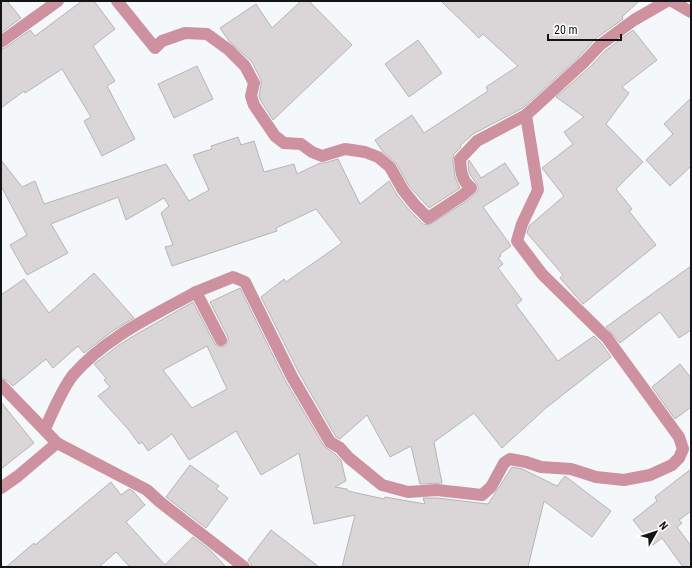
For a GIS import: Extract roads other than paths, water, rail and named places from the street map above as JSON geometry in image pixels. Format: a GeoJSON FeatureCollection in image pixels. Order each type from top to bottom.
{"type":"FeatureCollection","features":[{"type":"Feature","properties":{"kind":"street"},"geometry":{"type":"LineString","coordinates":[[1,42],[58,1]]}},
{"type":"Feature","properties":{"kind":"street"},"geometry":{"type":"LineString","coordinates":[[117,1],[155,48],[162,41],[186,33],[208,34],[229,50],[245,66],[254,83],[251,96],[254,105],[280,141],[284,143],[301,144],[312,152],[322,156],[345,149],[365,152],[378,157],[390,167],[403,190],[428,218],[471,188],[461,173],[460,159],[477,141],[526,115],[584,62],[600,45],[634,20],[667,1]]}},
{"type":"Feature","properties":{"kind":"street"},"geometry":{"type":"LineString","coordinates":[[672,1],[691,12]]}},
{"type":"Feature","properties":{"kind":"street"},"geometry":{"type":"LineString","coordinates":[[45,429],[59,399],[73,376],[102,348],[126,330],[196,292],[233,277],[245,282],[292,377],[330,442],[340,448],[382,485],[408,492],[437,490],[482,494],[491,487],[504,462],[510,459],[541,467],[571,469],[596,477],[624,480],[650,475],[672,465],[679,458],[683,449],[679,437],[607,338],[542,274],[517,241],[522,224],[538,190],[526,115]]}},
{"type":"Feature","properties":{"kind":"street"},"geometry":{"type":"LineString","coordinates":[[196,292],[221,340]]}},
{"type":"Feature","properties":{"kind":"street"},"geometry":{"type":"LineString","coordinates":[[1,385],[57,443],[147,490],[160,502],[244,567]]}},
{"type":"Feature","properties":{"kind":"street"},"geometry":{"type":"LineString","coordinates":[[1,488],[18,476],[57,443]]}}]}
